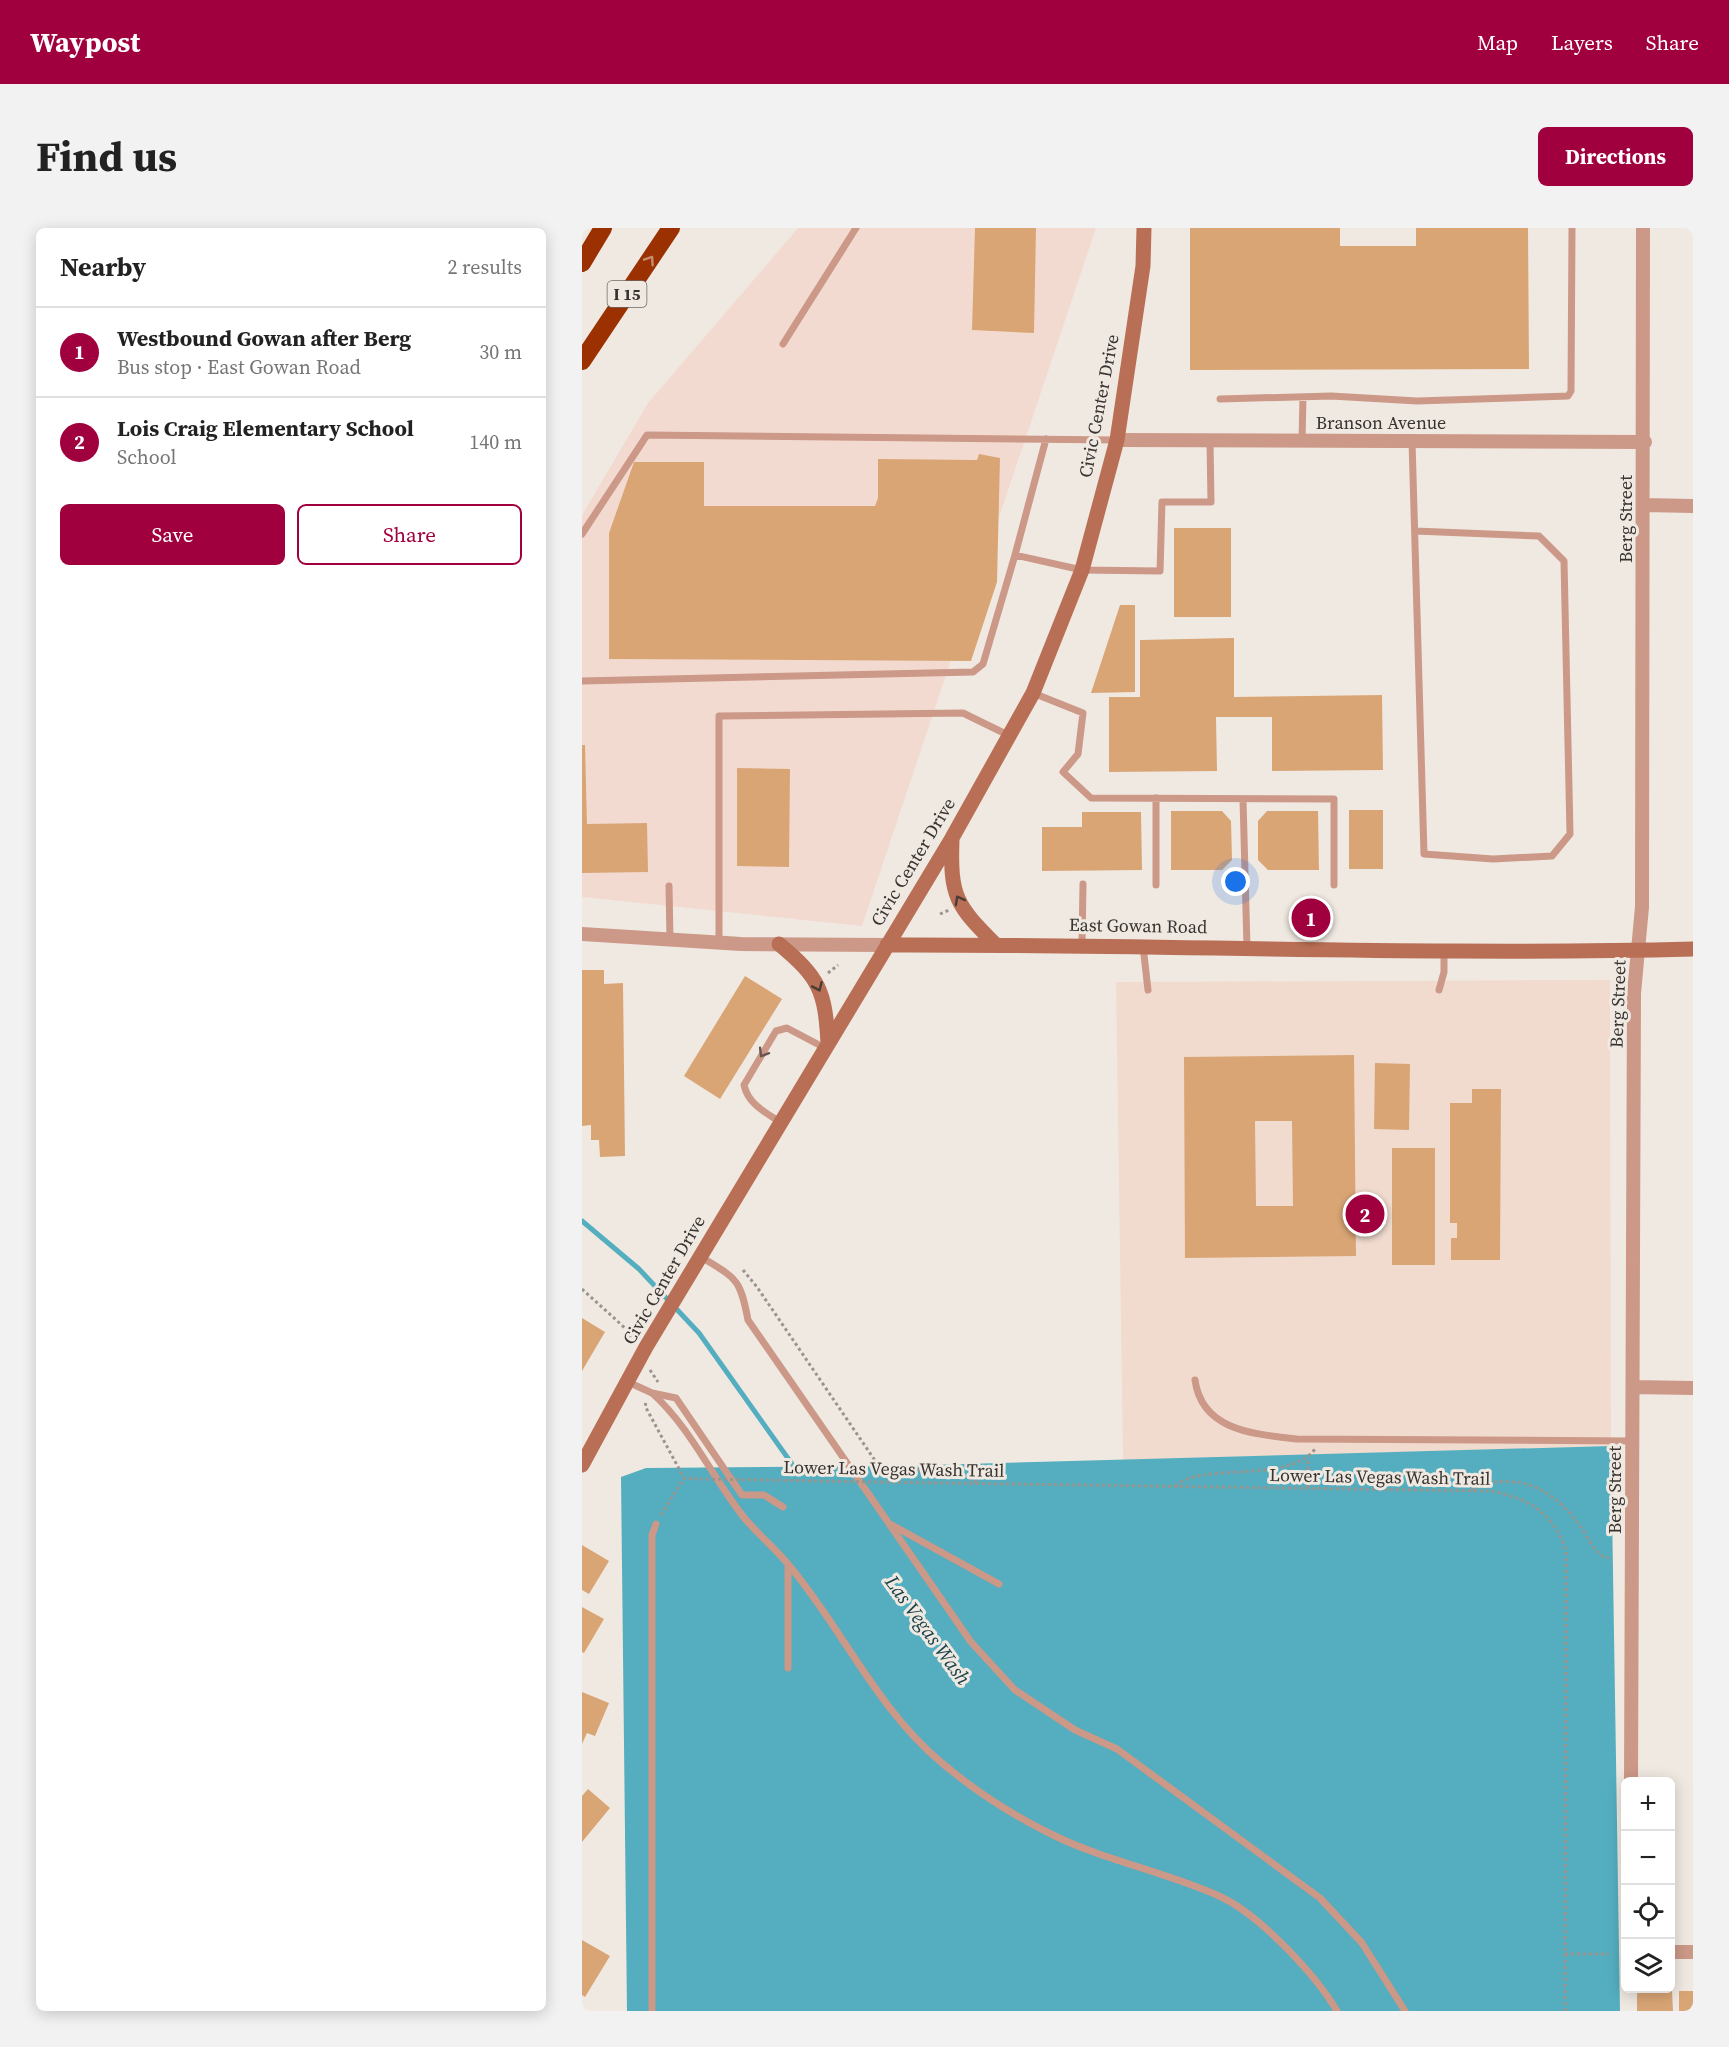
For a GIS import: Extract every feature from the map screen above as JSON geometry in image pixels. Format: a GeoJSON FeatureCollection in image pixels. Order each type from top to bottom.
{"type":"FeatureCollection","features":[{"type":"Feature","properties":{"kind":"highway"},"geometry":{"type":"LineString","coordinates":[[582,263],[603,228]]}},
{"type":"Feature","properties":{"kind":"highway","name":"I 15"},"geometry":{"type":"LineString","coordinates":[[582,360],[671,228]]}},
{"type":"Feature","properties":{"kind":"street","name":"Civic Center Drive"},"geometry":{"type":"LineString","coordinates":[[582,1465],[587,1445],[628,1382],[699,1257],[952,838],[1033,693],[1082,570],[1117,440],[1143,266],[1144,228]]}},
{"type":"Feature","properties":{"kind":"street","name":"Berg Street"},"geometry":{"type":"LineString","coordinates":[[1631,1777],[1634,993],[1642,907],[1645,442],[1643,228]]}},
{"type":"Feature","properties":{"kind":"street","name":"Branson Avenue"},"geometry":{"type":"LineString","coordinates":[[1117,440],[1645,442]]}},
{"type":"Feature","properties":{"kind":"street"},"geometry":{"type":"LineString","coordinates":[[1644,505],[1693,506]]}},
{"type":"Feature","properties":{"kind":"street"},"geometry":{"type":"LineString","coordinates":[[952,838],[952,887],[960,904],[996,945]]}},
{"type":"Feature","properties":{"kind":"street","name":"East Gowan Road"},"geometry":{"type":"LineString","coordinates":[[582,934],[779,944],[1082,944],[1444,950],[1693,949]]}},
{"type":"Feature","properties":{"kind":"street"},"geometry":{"type":"LineString","coordinates":[[779,944],[802,963],[816,981],[824,1003],[827,1046]]}},
{"type":"Feature","properties":{"kind":"street"},"geometry":{"type":"LineString","coordinates":[[1633,1387],[1693,1388]]}},
{"type":"Feature","properties":{"kind":"street"},"geometry":{"type":"LineString","coordinates":[[1675,1952],[1693,1952]]}},
{"type":"Feature","properties":{"kind":"lane"},"geometry":{"type":"LineString","coordinates":[[783,344],[856,228]]}},
{"type":"Feature","properties":{"kind":"lane"},"geometry":{"type":"LineString","coordinates":[[1220,399],[1303,397],[1417,401],[1568,396],[1570,391],[1572,228]]}},
{"type":"Feature","properties":{"kind":"lane"},"geometry":{"type":"LineString","coordinates":[[1302,441],[1303,397]]}},
{"type":"Feature","properties":{"kind":"lane"},"geometry":{"type":"LineString","coordinates":[[582,534],[647,435],[1117,440]]}},
{"type":"Feature","properties":{"kind":"lane"},"geometry":{"type":"LineString","coordinates":[[582,681],[973,672],[983,664],[1046,439]]}},
{"type":"Feature","properties":{"kind":"lane"},"geometry":{"type":"LineString","coordinates":[[1015,555],[1082,570],[1160,571],[1161,502],[1211,502],[1210,441]]}},
{"type":"Feature","properties":{"kind":"lane"},"geometry":{"type":"LineString","coordinates":[[1412,441],[1424,854],[1493,859],[1552,856],[1570,834],[1564,561],[1539,536],[1415,531]]}},
{"type":"Feature","properties":{"kind":"lane"},"geometry":{"type":"LineString","coordinates":[[1033,693],[1083,713],[1078,754],[1063,772],[1091,798],[1334,799],[1334,885]]}},
{"type":"Feature","properties":{"kind":"lane"},"geometry":{"type":"LineString","coordinates":[[719,942],[719,716],[963,712],[1010,735]]}},
{"type":"Feature","properties":{"kind":"lane"},"geometry":{"type":"LineString","coordinates":[[1156,798],[1156,885]]}},
{"type":"Feature","properties":{"kind":"lane"},"geometry":{"type":"LineString","coordinates":[[1243,799],[1247,947]]}},
{"type":"Feature","properties":{"kind":"lane"},"geometry":{"type":"LineString","coordinates":[[1082,944],[1083,884]]}},
{"type":"Feature","properties":{"kind":"lane"},"geometry":{"type":"LineString","coordinates":[[669,885],[670,939]]}},
{"type":"Feature","properties":{"kind":"lane"},"geometry":{"type":"LineString","coordinates":[[1143,946],[1148,990]]}},
{"type":"Feature","properties":{"kind":"lane"},"geometry":{"type":"LineString","coordinates":[[1439,990],[1444,972],[1444,950]]}},
{"type":"Feature","properties":{"kind":"lane"},"geometry":{"type":"LineString","coordinates":[[780,1122],[746,1096],[744,1085],[776,1031],[787,1028],[827,1046]]}},
{"type":"Feature","properties":{"kind":"lane"},"geometry":{"type":"LineString","coordinates":[[699,1257],[737,1280],[748,1320],[971,1642],[1015,1690],[1075,1730],[1117,1749],[1320,1898],[1362,1943],[1405,2011]]}},
{"type":"Feature","properties":{"kind":"lane"},"geometry":{"type":"LineString","coordinates":[[1195,1380],[1197,1397],[1216,1420],[1253,1434],[1322,1439],[1633,1441]]}},
{"type":"Feature","properties":{"kind":"lane"},"geometry":{"type":"LineString","coordinates":[[628,1382],[652,1393],[676,1398],[742,1495],[764,1495],[783,1508]]}},
{"type":"Feature","properties":{"kind":"lane"},"geometry":{"type":"LineString","coordinates":[[652,1393],[671,1410],[743,1516],[788,1564],[897,1719],[941,1762],[992,1800],[1054,1836],[1221,1897],[1261,1926],[1294,1956],[1326,1992],[1337,2011]]}},
{"type":"Feature","properties":{"kind":"lane"},"geometry":{"type":"LineString","coordinates":[[888,1523],[999,1584]]}},
{"type":"Feature","properties":{"kind":"lane"},"geometry":{"type":"LineString","coordinates":[[652,2011],[652,1534],[656,1524]]}},
{"type":"Feature","properties":{"kind":"lane"},"geometry":{"type":"LineString","coordinates":[[788,1564],[788,1668]]}},
{"type":"Feature","properties":{"kind":"path"},"geometry":{"type":"LineString","coordinates":[[821,979],[838,965]]}},
{"type":"Feature","properties":{"kind":"path"},"geometry":{"type":"LineString","coordinates":[[738,1266],[757,1287],[876,1462],[888,1469],[950,1470],[981,1484]]}},
{"type":"Feature","properties":{"kind":"path"},"geometry":{"type":"LineString","coordinates":[[1308,1488],[1308,1459],[1322,1439]]}},
{"type":"Feature","properties":{"kind":"path"},"geometry":{"type":"LineString","coordinates":[[1176,1486],[1179,1482],[1196,1478],[1284,1466],[1308,1459]]}},
{"type":"Feature","properties":{"kind":"path"},"geometry":{"type":"LineString","coordinates":[[656,1524],[684,1478]]}},
{"type":"Feature","properties":{"kind":"path","name":"Lower Las Vegas Wash Trail"},"geometry":{"type":"LineString","coordinates":[[706,1479],[1492,1491],[1519,1497],[1537,1508],[1556,1528],[1566,1551],[1565,2011]]}},
{"type":"Feature","properties":{"kind":"path"},"geometry":{"type":"LineString","coordinates":[[1472,1491],[1474,1487],[1501,1480],[1535,1487],[1555,1498],[1569,1510],[1596,1551],[1602,1557],[1609,1558]]}},
{"type":"Feature","properties":{"kind":"path"},"geometry":{"type":"LineString","coordinates":[[1565,1954],[1609,1954]]}},
{"type":"Feature","properties":{"kind":"shaded area"},"geometry":{"type":"Polygon","coordinates":[[[798,228],[1096,228],[862,926],[582,897],[582,515],[648,403],[798,228]]]}},
{"type":"Feature","properties":{"kind":"shaded area"},"geometry":{"type":"Polygon","coordinates":[[[1610,980],[1611,1446],[1123,1460],[1116,982],[1610,980]]]}},
{"type":"Feature","properties":{"kind":"water"},"geometry":{"type":"Polygon","coordinates":[[[1611,1446],[1620,2011],[627,2011],[621,1477],[646,1468],[895,1466],[1611,1446]]]}},
{"type":"Feature","properties":{"kind":"building"},"geometry":{"type":"Polygon","coordinates":[[[975,228],[1036,228],[1034,333],[972,330],[975,228]]]}},
{"type":"Feature","properties":{"kind":"building"},"geometry":{"type":"Polygon","coordinates":[[[1190,228],[1340,228],[1340,246],[1416,246],[1416,228],[1528,228],[1529,369],[1190,370],[1190,228]]]}},
{"type":"Feature","properties":{"kind":"building"},"geometry":{"type":"Polygon","coordinates":[[[979,454],[1000,458],[997,582],[971,661],[609,659],[609,533],[634,462],[704,462],[704,506],[875,506],[878,498],[878,459],[977,460],[979,454]]]}},
{"type":"Feature","properties":{"kind":"building"},"geometry":{"type":"Polygon","coordinates":[[[1174,528],[1231,528],[1231,617],[1174,617],[1174,528]]]}},
{"type":"Feature","properties":{"kind":"building"},"geometry":{"type":"Polygon","coordinates":[[[1120,605],[1135,605],[1135,692],[1091,693],[1120,605]]]}},
{"type":"Feature","properties":{"kind":"building"},"geometry":{"type":"Polygon","coordinates":[[[1234,638],[1234,697],[1382,695],[1383,770],[1272,771],[1272,717],[1216,717],[1217,771],[1109,772],[1109,697],[1140,697],[1140,640],[1234,638]]]}},
{"type":"Feature","properties":{"kind":"building"},"geometry":{"type":"Polygon","coordinates":[[[582,745],[585,745],[587,824],[647,823],[648,872],[582,873],[582,745]]]}},
{"type":"Feature","properties":{"kind":"building"},"geometry":{"type":"Polygon","coordinates":[[[737,768],[790,769],[789,867],[737,866],[737,768]]]}},
{"type":"Feature","properties":{"kind":"building"},"geometry":{"type":"Polygon","coordinates":[[[1349,810],[1383,810],[1383,869],[1349,869],[1349,810]]]}},
{"type":"Feature","properties":{"kind":"building"},"geometry":{"type":"Polygon","coordinates":[[[1171,811],[1222,811],[1231,821],[1232,860],[1222,870],[1171,870],[1171,811]]]}},
{"type":"Feature","properties":{"kind":"building"},"geometry":{"type":"Polygon","coordinates":[[[1267,811],[1318,811],[1319,870],[1268,870],[1258,860],[1258,821],[1267,811]]]}},
{"type":"Feature","properties":{"kind":"building"},"geometry":{"type":"Polygon","coordinates":[[[1082,812],[1141,812],[1142,870],[1042,871],[1042,827],[1082,827],[1082,812]]]}},
{"type":"Feature","properties":{"kind":"building"},"geometry":{"type":"Polygon","coordinates":[[[582,970],[604,970],[604,984],[623,983],[625,1156],[600,1157],[599,1140],[591,1140],[591,1125],[582,1126],[582,970]]]}},
{"type":"Feature","properties":{"kind":"building"},"geometry":{"type":"Polygon","coordinates":[[[745,976],[782,999],[720,1099],[684,1076],[745,976]]]}},
{"type":"Feature","properties":{"kind":"building"},"geometry":{"type":"Polygon","coordinates":[[[1354,1055],[1356,1256],[1185,1258],[1184,1057],[1354,1055]],[[1255,1121],[1256,1206],[1293,1206],[1292,1121],[1255,1121]]]}},
{"type":"Feature","properties":{"kind":"building"},"geometry":{"type":"Polygon","coordinates":[[[1375,1063],[1410,1064],[1409,1130],[1374,1129],[1375,1063]]]}},
{"type":"Feature","properties":{"kind":"building"},"geometry":{"type":"Polygon","coordinates":[[[1472,1089],[1501,1089],[1500,1260],[1451,1260],[1451,1238],[1457,1238],[1457,1223],[1450,1223],[1450,1103],[1472,1103],[1472,1089]]]}},
{"type":"Feature","properties":{"kind":"building"},"geometry":{"type":"Polygon","coordinates":[[[1392,1148],[1435,1148],[1435,1265],[1392,1265],[1392,1148]]]}},
{"type":"Feature","properties":{"kind":"building"},"geometry":{"type":"Polygon","coordinates":[[[582,1318],[605,1332],[582,1371],[582,1318]]]}},
{"type":"Feature","properties":{"kind":"building"},"geometry":{"type":"Polygon","coordinates":[[[582,1545],[609,1561],[589,1594],[582,1590],[582,1545]]]}},
{"type":"Feature","properties":{"kind":"building"},"geometry":{"type":"Polygon","coordinates":[[[582,1607],[604,1619],[584,1653],[582,1652],[582,1607]]]}},
{"type":"Feature","properties":{"kind":"building"},"geometry":{"type":"Polygon","coordinates":[[[582,1692],[609,1703],[595,1736],[587,1733],[582,1744],[582,1692]]]}},
{"type":"Feature","properties":{"kind":"building"},"geometry":{"type":"Polygon","coordinates":[[[588,1789],[610,1808],[582,1842],[582,1796],[588,1789]]]}},
{"type":"Feature","properties":{"kind":"building"},"geometry":{"type":"Polygon","coordinates":[[[582,1940],[610,1956],[585,1997],[582,1995],[582,1940]]]}},
{"type":"Feature","properties":{"kind":"building"},"geometry":{"type":"Polygon","coordinates":[[[1679,1991],[1693,1991],[1693,2011],[1679,2011],[1679,1991]]]}},
{"type":"Feature","properties":{"kind":"building"},"geometry":{"type":"Polygon","coordinates":[[[1637,1993],[1672,1993],[1673,2011],[1637,2011],[1637,1993]]]}},
{"type":"Feature","properties":{"kind":"waterway","name":"Las Vegas Wash"},"geometry":{"type":"LineString","coordinates":[[582,1221],[639,1269],[699,1333],[797,1471]]}},
{"type":"Feature","properties":{"kind":"place","name":"Westbound Gowan after Berg"},"geometry":{"type":"Point","coordinates":[1311,918]}},
{"type":"Feature","properties":{"kind":"place","name":"Lois Craig Elementary School"},"geometry":{"type":"Point","coordinates":[1365,1214]}}]}
